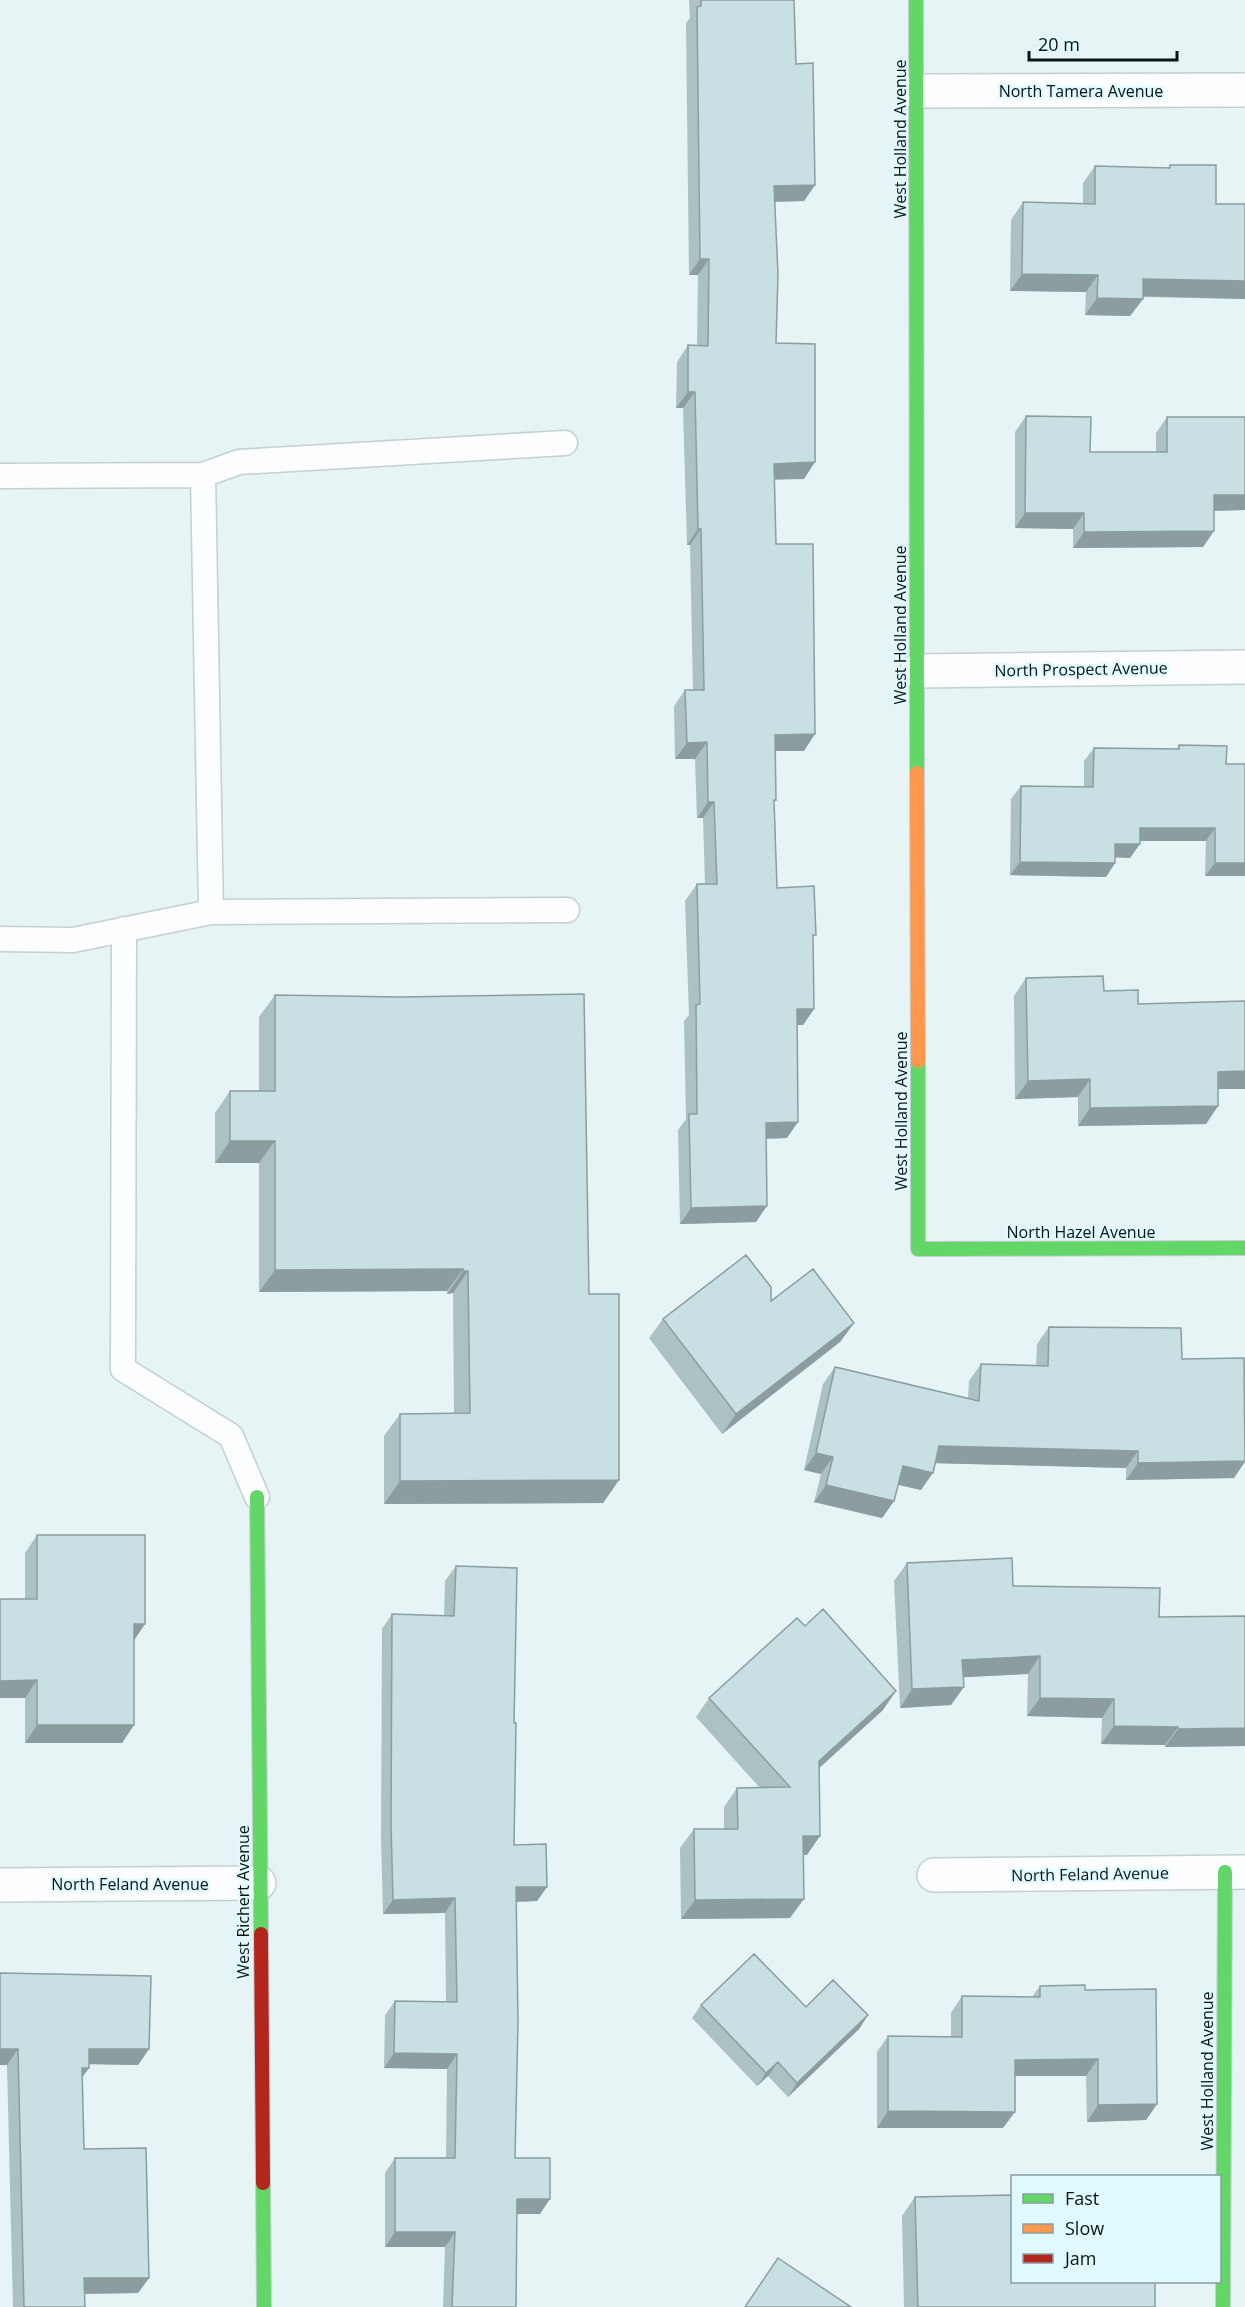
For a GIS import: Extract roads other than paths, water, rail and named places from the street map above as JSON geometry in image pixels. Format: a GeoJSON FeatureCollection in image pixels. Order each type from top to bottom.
{"type":"FeatureCollection","features":[{"type":"Feature","properties":{"kind":"street","name":"West Holland Avenue"},"geometry":{"type":"LineString","coordinates":[[916,0],[918,1249]]}},
{"type":"Feature","properties":{"kind":"street","name":"North Tamera Avenue"},"geometry":{"type":"LineString","coordinates":[[916,92],[1245,90]]}},
{"type":"Feature","properties":{"kind":"street","name":"North Prospect Avenue"},"geometry":{"type":"LineString","coordinates":[[917,671],[1245,668]]}},
{"type":"Feature","properties":{"kind":"street","name":"North Hazel Avenue"},"geometry":{"type":"LineString","coordinates":[[918,1249],[1245,1248]]}},
{"type":"Feature","properties":{"kind":"street","name":"West Richert Avenue"},"geometry":{"type":"LineString","coordinates":[[257,1497],[264,2307]]}},
{"type":"Feature","properties":{"kind":"street","name":"West Holland Avenue"},"geometry":{"type":"LineString","coordinates":[[1223,2307],[1235,1872]]}},
{"type":"Feature","properties":{"kind":"street","name":"North Feland Avenue"},"geometry":{"type":"LineString","coordinates":[[934,1875],[1235,1872]]}},
{"type":"Feature","properties":{"kind":"street","name":"North Feland Avenue"},"geometry":{"type":"LineString","coordinates":[[0,1885],[259,1883]]}},
{"type":"Feature","properties":{"kind":"lane"},"geometry":{"type":"LineString","coordinates":[[0,476],[203,475],[238,462],[565,443]]}},
{"type":"Feature","properties":{"kind":"lane"},"geometry":{"type":"LineString","coordinates":[[203,475],[211,912]]}},
{"type":"Feature","properties":{"kind":"lane"},"geometry":{"type":"LineString","coordinates":[[0,939],[73,939],[211,912],[567,910]]}},
{"type":"Feature","properties":{"kind":"lane"},"geometry":{"type":"LineString","coordinates":[[124,929],[123,1370],[231,1436],[257,1497]]}}]}
